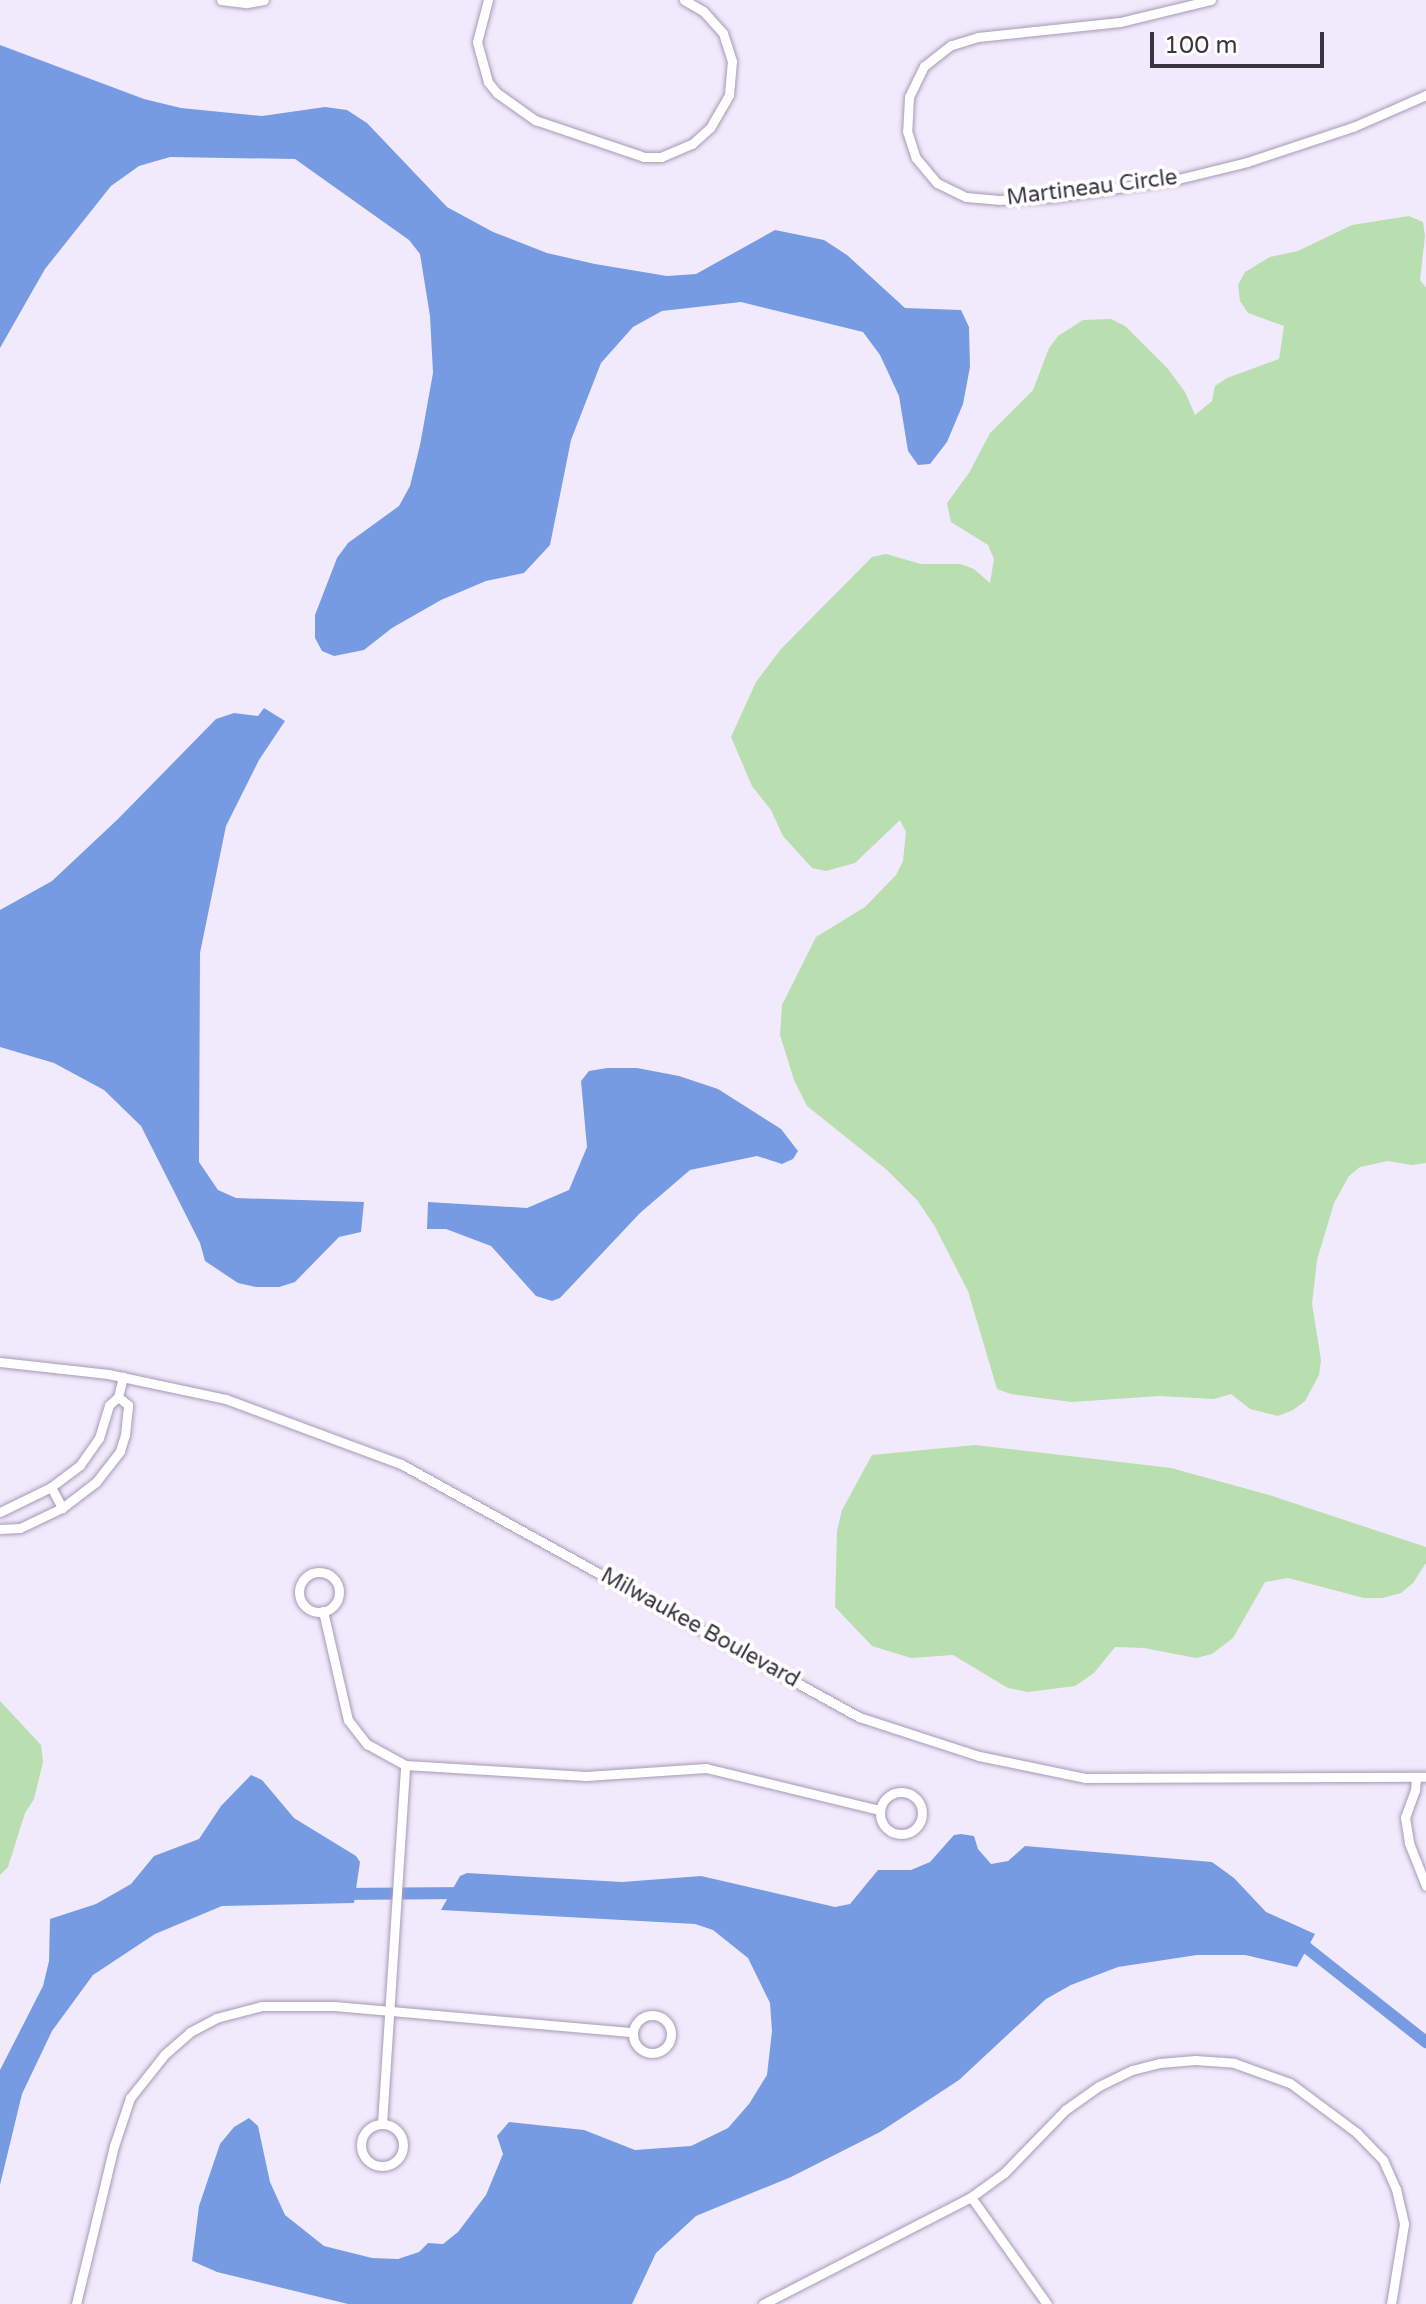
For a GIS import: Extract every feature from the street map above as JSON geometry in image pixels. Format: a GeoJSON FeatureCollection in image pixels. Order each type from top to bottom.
{"type":"FeatureCollection","features":[{"type":"Feature","properties":{"kind":"street"},"geometry":{"type":"LineString","coordinates":[[221,0],[247,3],[264,0]]}},
{"type":"Feature","properties":{"kind":"street"},"geometry":{"type":"LineString","coordinates":[[488,0],[477,42],[488,82],[497,93],[535,120],[628,153],[652,157],[678,152],[692,144],[710,128],[729,95],[732,61],[723,33],[703,11],[684,0]]}},
{"type":"Feature","properties":{"kind":"street","name":"Martineau Circle"},"geometry":{"type":"LineString","coordinates":[[1211,0],[1120,22],[978,37],[951,45],[924,66],[909,97],[907,131],[916,158],[937,183],[966,197],[1025,200],[1086,193],[1178,179],[1247,162],[1320,139],[1426,95]]}},
{"type":"Feature","properties":{"kind":"street","name":"Milwaukee Boulevard"},"geometry":{"type":"LineString","coordinates":[[0,1362],[123,1377],[226,1399],[401,1464],[859,1717],[979,1756],[1085,1778],[1421,1777]]}},
{"type":"Feature","properties":{"kind":"street"},"geometry":{"type":"LineString","coordinates":[[0,1512],[51,1487],[91,1451],[104,1426],[109,1405],[118,1397],[123,1377]]}},
{"type":"Feature","properties":{"kind":"street"},"geometry":{"type":"LineString","coordinates":[[0,1529],[20,1528],[62,1508],[96,1482],[120,1451],[128,1405],[118,1397]]}},
{"type":"Feature","properties":{"kind":"street"},"geometry":{"type":"LineString","coordinates":[[51,1487],[62,1508]]}},
{"type":"Feature","properties":{"kind":"street"},"geometry":{"type":"LineString","coordinates":[[316,1573],[328,1575],[339,1590],[336,1603],[323,1611],[307,1608],[300,1597],[301,1584],[316,1573]]}},
{"type":"Feature","properties":{"kind":"street"},"geometry":{"type":"LineString","coordinates":[[323,1611],[348,1720],[367,1744],[405,1765],[586,1776],[706,1768],[880,1810]]}},
{"type":"Feature","properties":{"kind":"street"},"geometry":{"type":"LineString","coordinates":[[382,2124],[405,1765]]}},
{"type":"Feature","properties":{"kind":"street"},"geometry":{"type":"LineString","coordinates":[[1421,1777],[1405,1817],[1426,1886]]}},
{"type":"Feature","properties":{"kind":"street"},"geometry":{"type":"LineString","coordinates":[[1415,1790],[1426,1798]]}},
{"type":"Feature","properties":{"kind":"street"},"geometry":{"type":"LineString","coordinates":[[906,1793],[918,1801],[922,1815],[916,1828],[897,1834],[886,1828],[880,1810],[892,1794],[906,1793]]}},
{"type":"Feature","properties":{"kind":"street"},"geometry":{"type":"LineString","coordinates":[[76,2304],[122,2120],[141,2081],[190,2032],[239,2010],[287,2004],[388,2009],[633,2032]]}},
{"type":"Feature","properties":{"kind":"street"},"geometry":{"type":"LineString","coordinates":[[654,2016],[665,2021],[671,2037],[665,2048],[646,2052],[636,2045],[633,2032],[643,2018],[654,2016]]}},
{"type":"Feature","properties":{"kind":"street"},"geometry":{"type":"LineString","coordinates":[[763,2304],[971,2197],[1004,2173],[1065,2110],[1099,2086],[1132,2070],[1160,2063],[1195,2060],[1248,2067],[1290,2083],[1357,2133],[1383,2160],[1399,2198],[1404,2224],[1391,2304]]}},
{"type":"Feature","properties":{"kind":"street"},"geometry":{"type":"LineString","coordinates":[[382,2124],[398,2131],[403,2144],[399,2157],[381,2166],[368,2161],[361,2142],[367,2129],[382,2124]]}},
{"type":"Feature","properties":{"kind":"street"},"geometry":{"type":"LineString","coordinates":[[971,2197],[1047,2304]]}},
{"type":"Feature","properties":{"kind":"green space"},"geometry":{"type":"Polygon","coordinates":[[[1409,216],[1423,222],[1425,236],[1420,280],[1426,288],[1426,1163],[1412,1165],[1388,1161],[1360,1167],[1349,1176],[1334,1203],[1317,1260],[1312,1304],[1321,1360],[1319,1375],[1305,1401],[1293,1410],[1278,1416],[1250,1409],[1231,1394],[1214,1399],[1159,1396],[1072,1402],[1011,1394],[997,1389],[968,1291],[934,1225],[917,1200],[887,1170],[807,1106],[794,1080],[780,1035],[782,1005],[816,937],[865,907],[896,875],[903,861],[906,832],[900,820],[855,863],[826,871],[812,868],[783,836],[771,810],[752,786],[731,737],[756,682],[781,649],[872,557],[886,554],[921,564],[960,564],[974,569],[990,583],[994,559],[988,545],[951,522],[947,503],[969,473],[990,433],[1033,390],[1049,348],[1058,336],[1083,320],[1111,319],[1125,326],[1168,369],[1185,392],[1195,415],[1212,401],[1215,386],[1227,378],[1279,359],[1284,326],[1248,313],[1240,301],[1238,285],[1245,272],[1270,257],[1298,251],[1352,225],[1409,216]]]}},
{"type":"Feature","properties":{"kind":"green space"},"geometry":{"type":"Polygon","coordinates":[[[975,1445],[1171,1468],[1269,1495],[1426,1547],[1426,1563],[1413,1583],[1401,1593],[1382,1598],[1364,1598],[1288,1578],[1265,1582],[1233,1638],[1212,1654],[1196,1658],[1144,1648],[1115,1647],[1094,1673],[1075,1686],[1028,1692],[1008,1688],[953,1655],[911,1658],[872,1646],[835,1607],[837,1531],[842,1510],[872,1455],[975,1445]]]}},
{"type":"Feature","properties":{"kind":"green space"},"geometry":{"type":"Polygon","coordinates":[[[0,1701],[41,1745],[43,1762],[34,1799],[25,1813],[8,1867],[0,1875],[0,1701]]]}},
{"type":"Feature","properties":{"kind":"water"},"geometry":{"type":"Polygon","coordinates":[[[0,45],[144,99],[181,108],[262,116],[325,107],[347,110],[367,123],[447,207],[493,232],[547,253],[667,276],[696,274],[775,230],[824,240],[847,255],[905,308],[961,310],[969,327],[970,367],[963,404],[947,442],[930,464],[918,465],[908,451],[899,396],[880,355],[863,332],[741,302],[662,311],[633,327],[601,363],[571,440],[550,545],[524,573],[486,581],[441,600],[392,628],[364,650],[334,656],[322,651],[315,638],[315,615],[337,558],[348,543],[399,506],[410,486],[420,445],[433,373],[430,316],[420,254],[409,240],[295,159],[170,157],[139,166],[111,186],[45,269],[0,348],[0,45]]]}},
{"type":"Feature","properties":{"kind":"water"},"geometry":{"type":"Polygon","coordinates":[[[264,708],[285,721],[259,760],[226,826],[200,953],[199,1162],[218,1190],[236,1198],[364,1202],[361,1232],[339,1237],[295,1282],[279,1287],[238,1283],[205,1261],[200,1243],[141,1126],[104,1090],[54,1063],[0,1047],[0,910],[52,881],[216,719],[234,713],[258,716],[264,708]]]}},
{"type":"Feature","properties":{"kind":"water"},"geometry":{"type":"Polygon","coordinates":[[[637,1068],[679,1076],[718,1089],[781,1129],[798,1151],[793,1159],[782,1164],[757,1156],[690,1170],[640,1213],[560,1298],[552,1301],[536,1296],[491,1246],[446,1229],[427,1229],[428,1202],[527,1208],[569,1190],[587,1147],[581,1081],[589,1071],[637,1068]]]}},
{"type":"Feature","properties":{"kind":"water"},"geometry":{"type":"Polygon","coordinates":[[[251,1775],[262,1780],[294,1818],[356,1856],[360,1862],[354,1903],[222,1906],[155,1934],[93,1975],[52,2031],[22,2094],[0,2185],[0,2070],[43,1986],[49,1961],[50,1919],[96,1904],[131,1884],[154,1856],[199,1839],[221,1806],[251,1775]]]}},
{"type":"Feature","properties":{"kind":"water"},"geometry":{"type":"Polygon","coordinates":[[[954,1835],[974,1836],[978,1849],[991,1864],[1008,1861],[1025,1846],[1212,1862],[1234,1878],[1266,1912],[1315,1934],[1297,1967],[1245,1955],[1197,1955],[1118,1967],[1071,1985],[1046,1999],[959,2080],[880,2132],[791,2177],[696,2216],[656,2253],[632,2304],[348,2304],[217,2272],[192,2261],[199,2206],[220,2144],[234,2127],[249,2118],[258,2126],[270,2182],[285,2215],[324,2246],[372,2258],[398,2259],[419,2252],[428,2243],[443,2244],[458,2232],[486,2195],[503,2154],[497,2136],[509,2122],[584,2130],[635,2150],[691,2146],[728,2128],[749,2104],[767,2075],[772,2031],[770,2003],[748,1958],[713,1930],[695,1924],[441,1910],[460,1876],[467,1873],[622,1882],[701,1876],[835,1907],[850,1904],[878,1870],[911,1870],[930,1862],[954,1835]]]}},
{"type":"Feature","properties":{"kind":"waterway"},"geometry":{"type":"LineString","coordinates":[[340,1894],[465,1893]]}},
{"type":"Feature","properties":{"kind":"waterway"},"geometry":{"type":"LineString","coordinates":[[1294,1947],[1307,1948],[1426,2042]]}}]}
